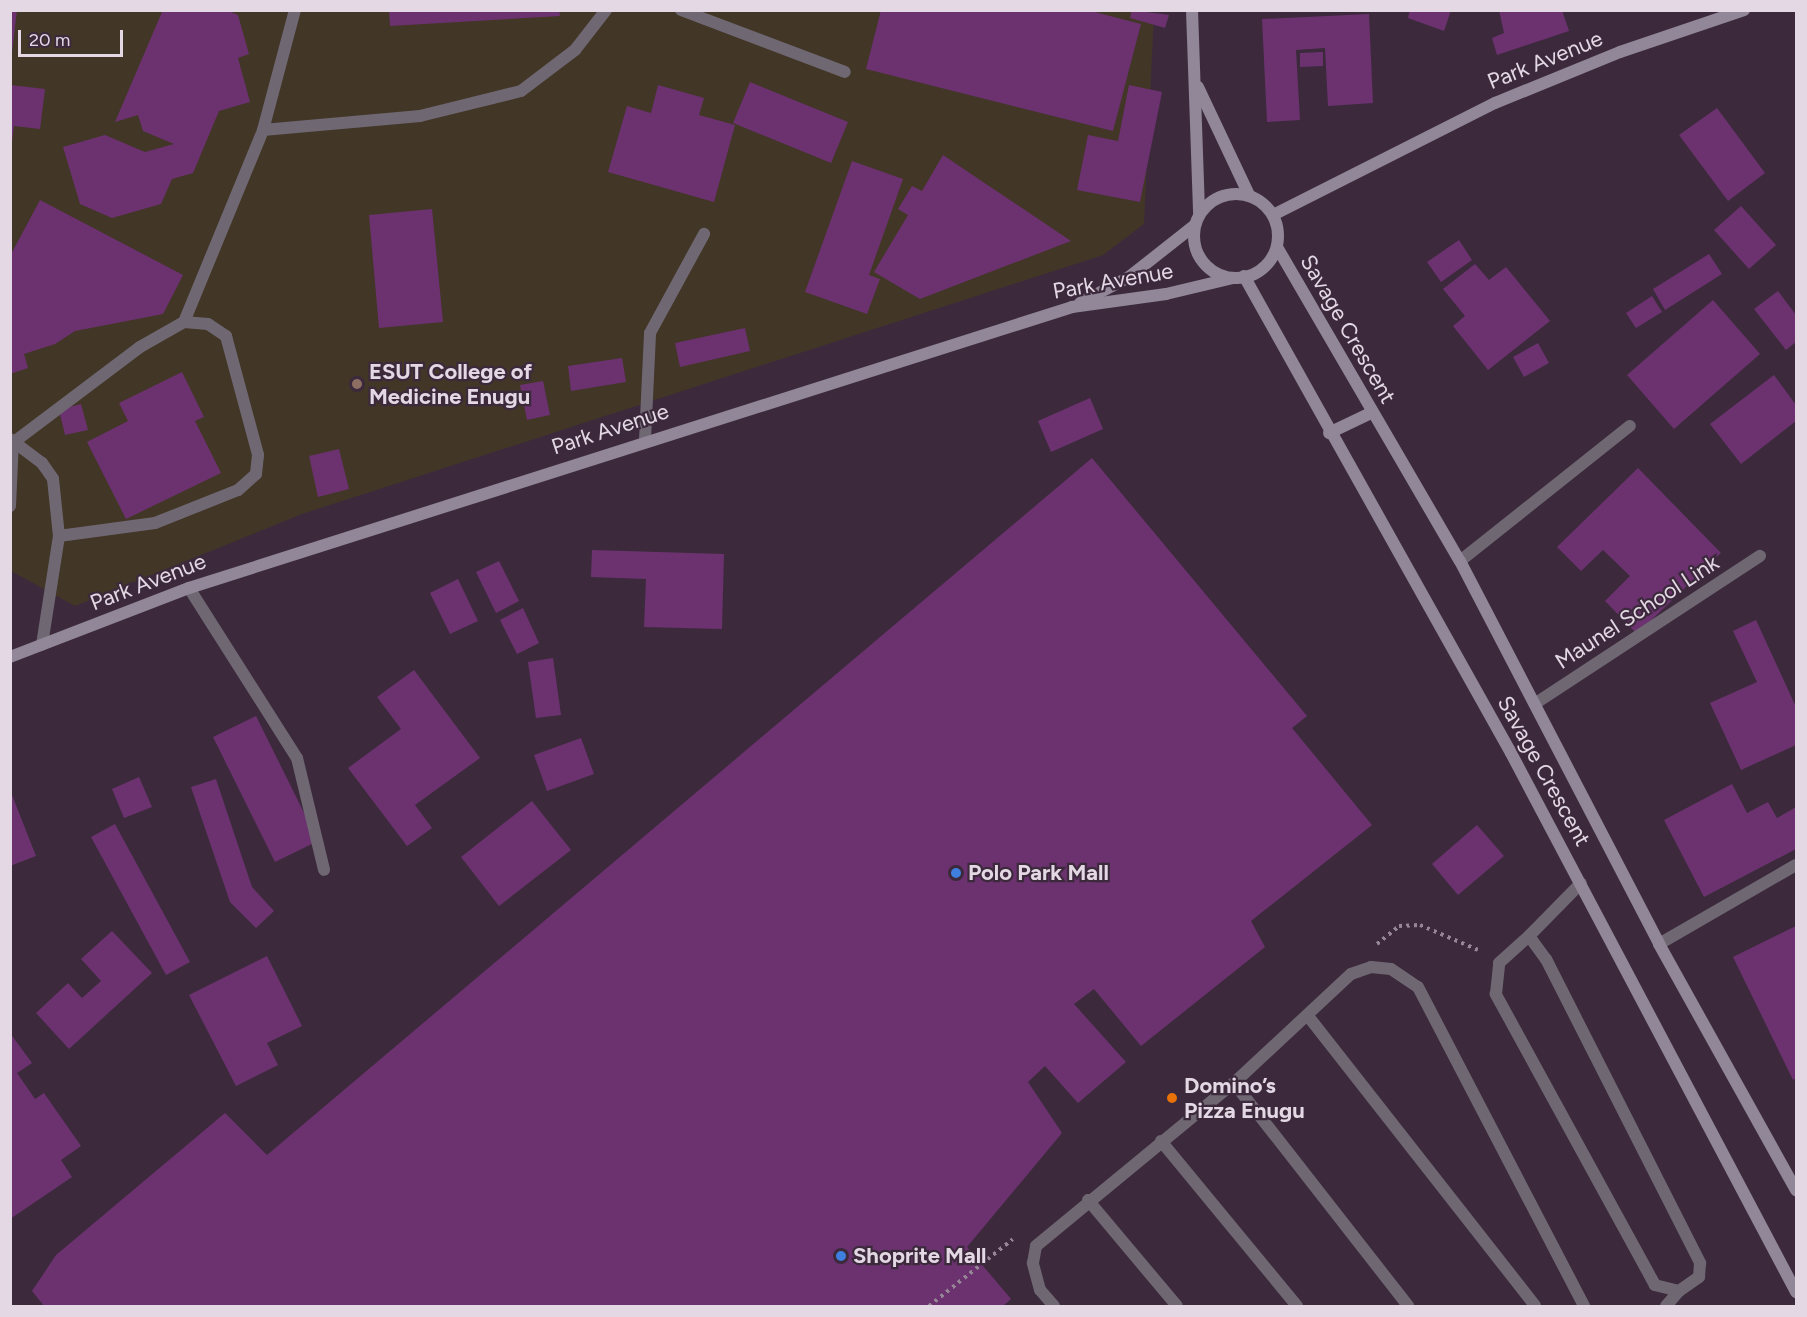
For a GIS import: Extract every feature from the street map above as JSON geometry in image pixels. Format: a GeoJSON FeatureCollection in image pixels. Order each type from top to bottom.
{"type":"FeatureCollection","features":[{"type":"Feature","properties":{"kind":"main road"},"geometry":{"type":"LineString","coordinates":[[1192,10],[1196,84],[1194,149],[1197,220],[1195,247],[1201,260],[1219,274],[1238,277],[1264,267],[1276,247],[1273,215],[1249,195],[1196,84]]}},
{"type":"Feature","properties":{"kind":"main road","name":"Park Avenue"},"geometry":{"type":"LineString","coordinates":[[1273,215],[1494,103],[1620,51],[1744,10]]}},
{"type":"Feature","properties":{"kind":"main road"},"geometry":{"type":"LineString","coordinates":[[1072,307],[1129,277],[1197,220],[1218,198],[1249,195]]}},
{"type":"Feature","properties":{"kind":"main road","name":"Savage Crescent"},"geometry":{"type":"LineString","coordinates":[[1276,247],[1371,413],[1460,561],[1659,944],[1797,1190]]}},
{"type":"Feature","properties":{"kind":"main road","name":"Park Avenue"},"geometry":{"type":"LineString","coordinates":[[10,657],[189,588],[645,440],[1072,307],[1166,294],[1238,277]]}},
{"type":"Feature","properties":{"kind":"main road","name":"Savage Crescent"},"geometry":{"type":"LineString","coordinates":[[1238,277],[1329,433],[1581,883],[1797,1292]]}},
{"type":"Feature","properties":{"kind":"main road"},"geometry":{"type":"LineString","coordinates":[[1329,433],[1371,413]]}},
{"type":"Feature","properties":{"kind":"street"},"geometry":{"type":"LineString","coordinates":[[184,322],[262,130],[295,10]]}},
{"type":"Feature","properties":{"kind":"street"},"geometry":{"type":"LineString","coordinates":[[262,130],[420,116],[521,91],[575,50],[606,10]]}},
{"type":"Feature","properties":{"kind":"street"},"geometry":{"type":"LineString","coordinates":[[681,10],[845,72]]}},
{"type":"Feature","properties":{"kind":"street"},"geometry":{"type":"LineString","coordinates":[[645,440],[650,333],[704,234]]}},
{"type":"Feature","properties":{"kind":"street"},"geometry":{"type":"LineString","coordinates":[[11,441],[140,348],[184,322],[208,324],[226,336],[258,455],[256,474],[238,490],[155,524],[59,536]]}},
{"type":"Feature","properties":{"kind":"street"},"geometry":{"type":"LineString","coordinates":[[1460,561],[1630,426]]}},
{"type":"Feature","properties":{"kind":"street"},"geometry":{"type":"LineString","coordinates":[[10,506],[11,441]]}},
{"type":"Feature","properties":{"kind":"street"},"geometry":{"type":"LineString","coordinates":[[11,441],[42,463],[53,479],[59,536],[42,645]]}},
{"type":"Feature","properties":{"kind":"street","name":"Maunel School Link"},"geometry":{"type":"LineString","coordinates":[[1536,704],[1760,556]]}},
{"type":"Feature","properties":{"kind":"street"},"geometry":{"type":"LineString","coordinates":[[189,588],[297,758],[324,870]]}},
{"type":"Feature","properties":{"kind":"street"},"geometry":{"type":"LineString","coordinates":[[1659,944],[1797,865]]}},
{"type":"Feature","properties":{"kind":"street"},"geometry":{"type":"LineString","coordinates":[[1581,883],[1499,963],[1496,994],[1655,1286],[1679,1291]]}},
{"type":"Feature","properties":{"kind":"street"},"geometry":{"type":"LineString","coordinates":[[1529,936],[1546,959],[1700,1263],[1699,1277],[1679,1291],[1666,1306]]}},
{"type":"Feature","properties":{"kind":"street"},"geometry":{"type":"LineString","coordinates":[[1054,1306],[1040,1290],[1033,1263],[1036,1246],[1088,1200],[1234,1083],[1351,974],[1371,967],[1391,969],[1418,987],[1584,1306]]}},
{"type":"Feature","properties":{"kind":"street"},"geometry":{"type":"LineString","coordinates":[[1308,1016],[1535,1306]]}},
{"type":"Feature","properties":{"kind":"street"},"geometry":{"type":"LineString","coordinates":[[1234,1083],[1408,1306]]}},
{"type":"Feature","properties":{"kind":"street"},"geometry":{"type":"LineString","coordinates":[[1161,1141],[1297,1306]]}},
{"type":"Feature","properties":{"kind":"street"},"geometry":{"type":"LineString","coordinates":[[1088,1200],[1177,1306]]}},
{"type":"Feature","properties":{"kind":"shaded area","name":"ESUT College of Medicine Enugu"},"geometry":{"type":"Polygon","coordinates":[[[10,11],[1144,11],[1154,14],[1144,224],[1103,255],[302,514],[75,606],[11,571],[10,11]]]}},
{"type":"Feature","properties":{"kind":"building"},"geometry":{"type":"Polygon","coordinates":[[[10,10],[17,10],[12,52],[10,52],[10,10]]]}},
{"type":"Feature","properties":{"kind":"building"},"geometry":{"type":"Polygon","coordinates":[[[226,10],[238,15],[249,54],[238,58],[250,102],[219,111],[193,173],[172,179],[161,204],[112,218],[80,204],[63,147],[105,135],[145,152],[174,144],[143,131],[138,115],[115,122],[162,12],[226,10]]]}},
{"type":"Feature","properties":{"kind":"building"},"geometry":{"type":"Polygon","coordinates":[[[389,10],[559,10],[560,16],[390,26],[389,10]]]}},
{"type":"Feature","properties":{"kind":"building"},"geometry":{"type":"Polygon","coordinates":[[[881,10],[1087,10],[1141,24],[1113,131],[866,69],[881,10]]]}},
{"type":"Feature","properties":{"kind":"building"},"geometry":{"type":"Polygon","coordinates":[[[1132,10],[1169,15],[1165,28],[1130,18],[1132,10]]]}},
{"type":"Feature","properties":{"kind":"building"},"geometry":{"type":"Polygon","coordinates":[[[1410,10],[1451,10],[1444,31],[1408,18],[1410,10]]]}},
{"type":"Feature","properties":{"kind":"building"},"geometry":{"type":"Polygon","coordinates":[[[1499,10],[1562,10],[1569,31],[1497,55],[1492,38],[1504,33],[1499,10]]]}},
{"type":"Feature","properties":{"kind":"building"},"geometry":{"type":"Polygon","coordinates":[[[1369,14],[1373,103],[1328,106],[1325,48],[1296,50],[1300,120],[1267,122],[1262,19],[1369,14]]]}},
{"type":"Feature","properties":{"kind":"building"},"geometry":{"type":"Polygon","coordinates":[[[1323,52],[1323,66],[1300,67],[1300,53],[1323,52]]]}},
{"type":"Feature","properties":{"kind":"building"},"geometry":{"type":"Polygon","coordinates":[[[750,82],[848,122],[831,163],[733,123],[750,82]]]}},
{"type":"Feature","properties":{"kind":"building"},"geometry":{"type":"Polygon","coordinates":[[[10,85],[45,89],[40,129],[14,126],[12,142],[10,85]]]}},
{"type":"Feature","properties":{"kind":"building"},"geometry":{"type":"Polygon","coordinates":[[[658,85],[704,98],[699,115],[735,125],[714,202],[608,172],[627,106],[651,113],[658,85]]]}},
{"type":"Feature","properties":{"kind":"building"},"geometry":{"type":"Polygon","coordinates":[[[1129,85],[1162,92],[1140,202],[1077,190],[1088,135],[1118,141],[1129,85]]]}},
{"type":"Feature","properties":{"kind":"building"},"geometry":{"type":"Polygon","coordinates":[[[1717,108],[1765,173],[1728,201],[1679,135],[1717,108]]]}},
{"type":"Feature","properties":{"kind":"building"},"geometry":{"type":"Polygon","coordinates":[[[943,155],[1071,241],[920,299],[874,272],[908,215],[898,209],[912,186],[922,191],[943,155]]]}},
{"type":"Feature","properties":{"kind":"building"},"geometry":{"type":"Polygon","coordinates":[[[852,161],[903,179],[869,275],[880,279],[867,314],[805,292],[852,161]]]}},
{"type":"Feature","properties":{"kind":"building"},"geometry":{"type":"Polygon","coordinates":[[[40,200],[183,275],[163,314],[75,331],[55,344],[24,354],[28,368],[10,374],[10,256],[40,200]]]}},
{"type":"Feature","properties":{"kind":"building"},"geometry":{"type":"Polygon","coordinates":[[[1741,206],[1776,245],[1749,269],[1714,230],[1741,206]]]}},
{"type":"Feature","properties":{"kind":"building"},"geometry":{"type":"Polygon","coordinates":[[[432,209],[443,322],[379,328],[369,215],[432,209]]]}},
{"type":"Feature","properties":{"kind":"building"},"geometry":{"type":"Polygon","coordinates":[[[1459,240],[1472,260],[1441,282],[1427,262],[1459,240]]]}},
{"type":"Feature","properties":{"kind":"building"},"geometry":{"type":"Polygon","coordinates":[[[1709,254],[1722,274],[1665,310],[1653,289],[1709,254]]]}},
{"type":"Feature","properties":{"kind":"building"},"geometry":{"type":"Polygon","coordinates":[[[1475,264],[1489,280],[1506,267],[1550,321],[1488,370],[1453,326],[1465,316],[1443,289],[1475,264]]]}},
{"type":"Feature","properties":{"kind":"building"},"geometry":{"type":"Polygon","coordinates":[[[1778,291],[1796,315],[1796,342],[1786,350],[1754,309],[1778,291]]]}},
{"type":"Feature","properties":{"kind":"building"},"geometry":{"type":"Polygon","coordinates":[[[1652,296],[1662,312],[1636,328],[1626,313],[1652,296]]]}},
{"type":"Feature","properties":{"kind":"building"},"geometry":{"type":"Polygon","coordinates":[[[1713,300],[1760,354],[1674,429],[1627,375],[1713,300]]]}},
{"type":"Feature","properties":{"kind":"building"},"geometry":{"type":"Polygon","coordinates":[[[745,328],[750,351],[680,367],[675,343],[745,328]]]}},
{"type":"Feature","properties":{"kind":"building"},"geometry":{"type":"Polygon","coordinates":[[[1538,343],[1549,363],[1524,377],[1513,357],[1538,343]]]}},
{"type":"Feature","properties":{"kind":"building"},"geometry":{"type":"Polygon","coordinates":[[[622,358],[626,382],[571,391],[568,366],[622,358]]]}},
{"type":"Feature","properties":{"kind":"building"},"geometry":{"type":"Polygon","coordinates":[[[182,372],[204,417],[195,421],[221,473],[126,519],[87,442],[128,421],[119,403],[182,372]]]}},
{"type":"Feature","properties":{"kind":"building"},"geometry":{"type":"Polygon","coordinates":[[[1774,375],[1796,405],[1796,421],[1741,464],[1710,424],[1774,375]]]}},
{"type":"Feature","properties":{"kind":"building"},"geometry":{"type":"Polygon","coordinates":[[[543,381],[550,415],[527,420],[520,385],[543,381]]]}},
{"type":"Feature","properties":{"kind":"building"},"geometry":{"type":"Polygon","coordinates":[[[1090,398],[1103,429],[1051,452],[1038,421],[1090,398]]]}},
{"type":"Feature","properties":{"kind":"building"},"geometry":{"type":"Polygon","coordinates":[[[81,404],[88,430],[65,435],[59,410],[81,404]]]}},
{"type":"Feature","properties":{"kind":"building"},"geometry":{"type":"Polygon","coordinates":[[[339,449],[349,489],[318,497],[309,456],[339,449]]]}},
{"type":"Feature","properties":{"kind":"building","name":"Polo Park Mall"},"geometry":{"type":"Polygon","coordinates":[[[1092,458],[1307,716],[1292,728],[1372,825],[1251,921],[1265,947],[1141,1046],[1094,989],[1074,1004],[1126,1062],[1078,1103],[1045,1066],[1028,1082],[1062,1133],[967,1247],[1011,1299],[1003,1306],[44,1306],[32,1291],[56,1255],[225,1113],[267,1155],[1092,458]]]}},
{"type":"Feature","properties":{"kind":"building"},"geometry":{"type":"Polygon","coordinates":[[[1638,468],[1721,553],[1637,634],[1605,601],[1630,576],[1603,550],[1581,571],[1557,547],[1638,468]]]}},
{"type":"Feature","properties":{"kind":"building"},"geometry":{"type":"Polygon","coordinates":[[[592,550],[724,554],[722,629],[644,627],[646,579],[591,577],[592,550]]]}},
{"type":"Feature","properties":{"kind":"building"},"geometry":{"type":"Polygon","coordinates":[[[499,561],[519,601],[496,613],[476,572],[499,561]]]}},
{"type":"Feature","properties":{"kind":"building"},"geometry":{"type":"Polygon","coordinates":[[[458,579],[478,621],[450,634],[430,593],[458,579]]]}},
{"type":"Feature","properties":{"kind":"building"},"geometry":{"type":"Polygon","coordinates":[[[523,608],[539,643],[517,654],[500,620],[523,608]]]}},
{"type":"Feature","properties":{"kind":"building"},"geometry":{"type":"Polygon","coordinates":[[[1756,620],[1796,707],[1796,745],[1741,770],[1710,703],[1757,682],[1733,631],[1756,620]]]}},
{"type":"Feature","properties":{"kind":"building"},"geometry":{"type":"Polygon","coordinates":[[[553,658],[561,715],[536,718],[528,662],[553,658]]]}},
{"type":"Feature","properties":{"kind":"building"},"geometry":{"type":"Polygon","coordinates":[[[414,670],[480,758],[415,805],[432,828],[407,846],[348,768],[401,729],[377,697],[414,670]]]}},
{"type":"Feature","properties":{"kind":"building"},"geometry":{"type":"Polygon","coordinates":[[[256,716],[318,841],[275,862],[213,737],[256,716]]]}},
{"type":"Feature","properties":{"kind":"building"},"geometry":{"type":"Polygon","coordinates":[[[581,738],[594,774],[547,791],[534,755],[581,738]]]}},
{"type":"Feature","properties":{"kind":"building"},"geometry":{"type":"Polygon","coordinates":[[[139,777],[152,807],[124,818],[112,789],[139,777]]]}},
{"type":"Feature","properties":{"kind":"building"},"geometry":{"type":"Polygon","coordinates":[[[216,779],[252,887],[274,911],[256,928],[230,902],[191,787],[216,779]]]}},
{"type":"Feature","properties":{"kind":"building"},"geometry":{"type":"Polygon","coordinates":[[[1732,784],[1747,813],[1768,802],[1777,818],[1796,807],[1796,849],[1704,897],[1664,820],[1732,784]]]}},
{"type":"Feature","properties":{"kind":"building"},"geometry":{"type":"Polygon","coordinates":[[[10,790],[36,856],[10,866],[10,790]]]}},
{"type":"Feature","properties":{"kind":"building"},"geometry":{"type":"Polygon","coordinates":[[[532,801],[571,850],[499,906],[461,857],[532,801]]]}},
{"type":"Feature","properties":{"kind":"building"},"geometry":{"type":"Polygon","coordinates":[[[115,824],[190,962],[166,975],[91,837],[115,824]]]}},
{"type":"Feature","properties":{"kind":"building"},"geometry":{"type":"Polygon","coordinates":[[[1477,825],[1504,856],[1458,895],[1432,864],[1477,825]]]}},
{"type":"Feature","properties":{"kind":"building"},"geometry":{"type":"Polygon","coordinates":[[[1796,926],[1796,1078],[1793,1080],[1733,957],[1796,926]]]}},
{"type":"Feature","properties":{"kind":"building"},"geometry":{"type":"Polygon","coordinates":[[[112,931],[152,973],[69,1049],[36,1013],[68,983],[82,998],[101,981],[81,959],[112,931]]]}},
{"type":"Feature","properties":{"kind":"building"},"geometry":{"type":"Polygon","coordinates":[[[267,956],[302,1026],[267,1043],[278,1065],[236,1086],[189,995],[267,956]]]}},
{"type":"Feature","properties":{"kind":"building"},"geometry":{"type":"Polygon","coordinates":[[[10,1033],[32,1063],[17,1073],[35,1099],[44,1093],[81,1146],[61,1160],[72,1177],[10,1219],[10,1033]]]}},
{"type":"Feature","properties":{"kind":"place","name":"ESUT College of Medicine Enugu"},"geometry":{"type":"Point","coordinates":[357,384]}},
{"type":"Feature","properties":{"kind":"place","name":"Polo Park Mall"},"geometry":{"type":"Point","coordinates":[956,873]}},
{"type":"Feature","properties":{"kind":"place","name":"Domino’s Pizza Enugu"},"geometry":{"type":"Point","coordinates":[1172,1098]}},
{"type":"Feature","properties":{"kind":"place","name":"Shoprite Mall"},"geometry":{"type":"Point","coordinates":[841,1256]}}]}
